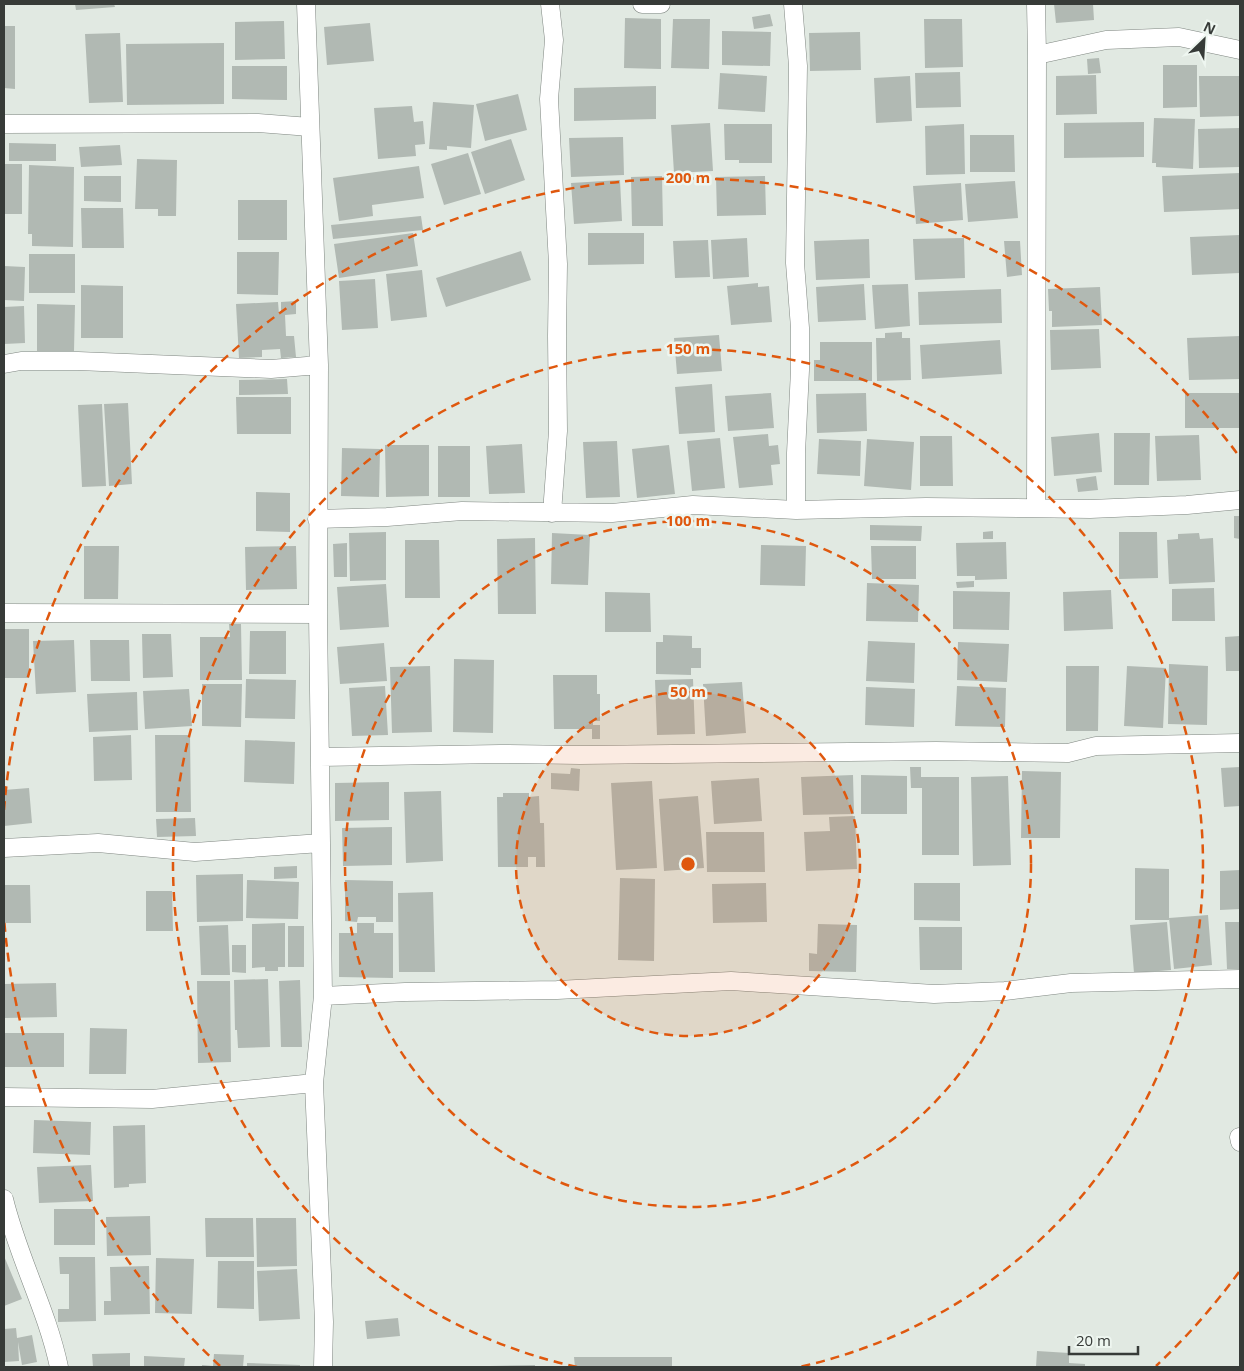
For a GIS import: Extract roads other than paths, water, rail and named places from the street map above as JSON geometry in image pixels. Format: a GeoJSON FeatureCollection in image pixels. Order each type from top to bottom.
{"type":"FeatureCollection","features":[{"type":"Feature","properties":{"kind":"street"},"geometry":{"type":"LineString","coordinates":[[306,4],[319,365],[317,519],[323,996],[314,1083],[324,1322],[323,1367]]}},
{"type":"Feature","properties":{"kind":"street"},"geometry":{"type":"LineString","coordinates":[[550,4],[554,40],[549,99],[558,264],[556,336],[558,430],[552,513]]}},
{"type":"Feature","properties":{"kind":"street"},"geometry":{"type":"LineString","coordinates":[[642,4],[661,4]]}},
{"type":"Feature","properties":{"kind":"street"},"geometry":{"type":"LineString","coordinates":[[793,4],[798,66],[795,263],[800,328],[796,510]]}},
{"type":"Feature","properties":{"kind":"street"},"geometry":{"type":"LineString","coordinates":[[1036,4],[1036,508]]}},
{"type":"Feature","properties":{"kind":"street"},"geometry":{"type":"LineString","coordinates":[[1037,55],[1106,40],[1179,36],[1240,50]]}},
{"type":"Feature","properties":{"kind":"street"},"geometry":{"type":"LineString","coordinates":[[4,124],[258,123],[310,128]]}},
{"type":"Feature","properties":{"kind":"street"},"geometry":{"type":"LineString","coordinates":[[4,364],[21,361],[78,361],[271,369],[319,365]]}},
{"type":"Feature","properties":{"kind":"street"},"geometry":{"type":"LineString","coordinates":[[317,519],[387,517],[462,511],[612,513],[693,505],[796,510],[926,507],[1090,509],[1187,505],[1240,500]]}},
{"type":"Feature","properties":{"kind":"street"},"geometry":{"type":"LineString","coordinates":[[4,613],[318,614]]}},
{"type":"Feature","properties":{"kind":"street"},"geometry":{"type":"LineString","coordinates":[[320,757],[936,751],[1068,753],[1096,746],[1240,744]]}},
{"type":"Feature","properties":{"kind":"street"},"geometry":{"type":"LineString","coordinates":[[4,848],[98,843],[195,852],[321,843]]}},
{"type":"Feature","properties":{"kind":"street"},"geometry":{"type":"LineString","coordinates":[[323,996],[405,992],[557,990],[732,981],[934,994],[1005,991],[1071,982],[1240,979]]}},
{"type":"Feature","properties":{"kind":"street"},"geometry":{"type":"LineString","coordinates":[[4,1097],[152,1099],[314,1083]]}},
{"type":"Feature","properties":{"kind":"street"},"geometry":{"type":"LineString","coordinates":[[4,1200],[7,1224],[46,1322],[59,1367]]}}]}
